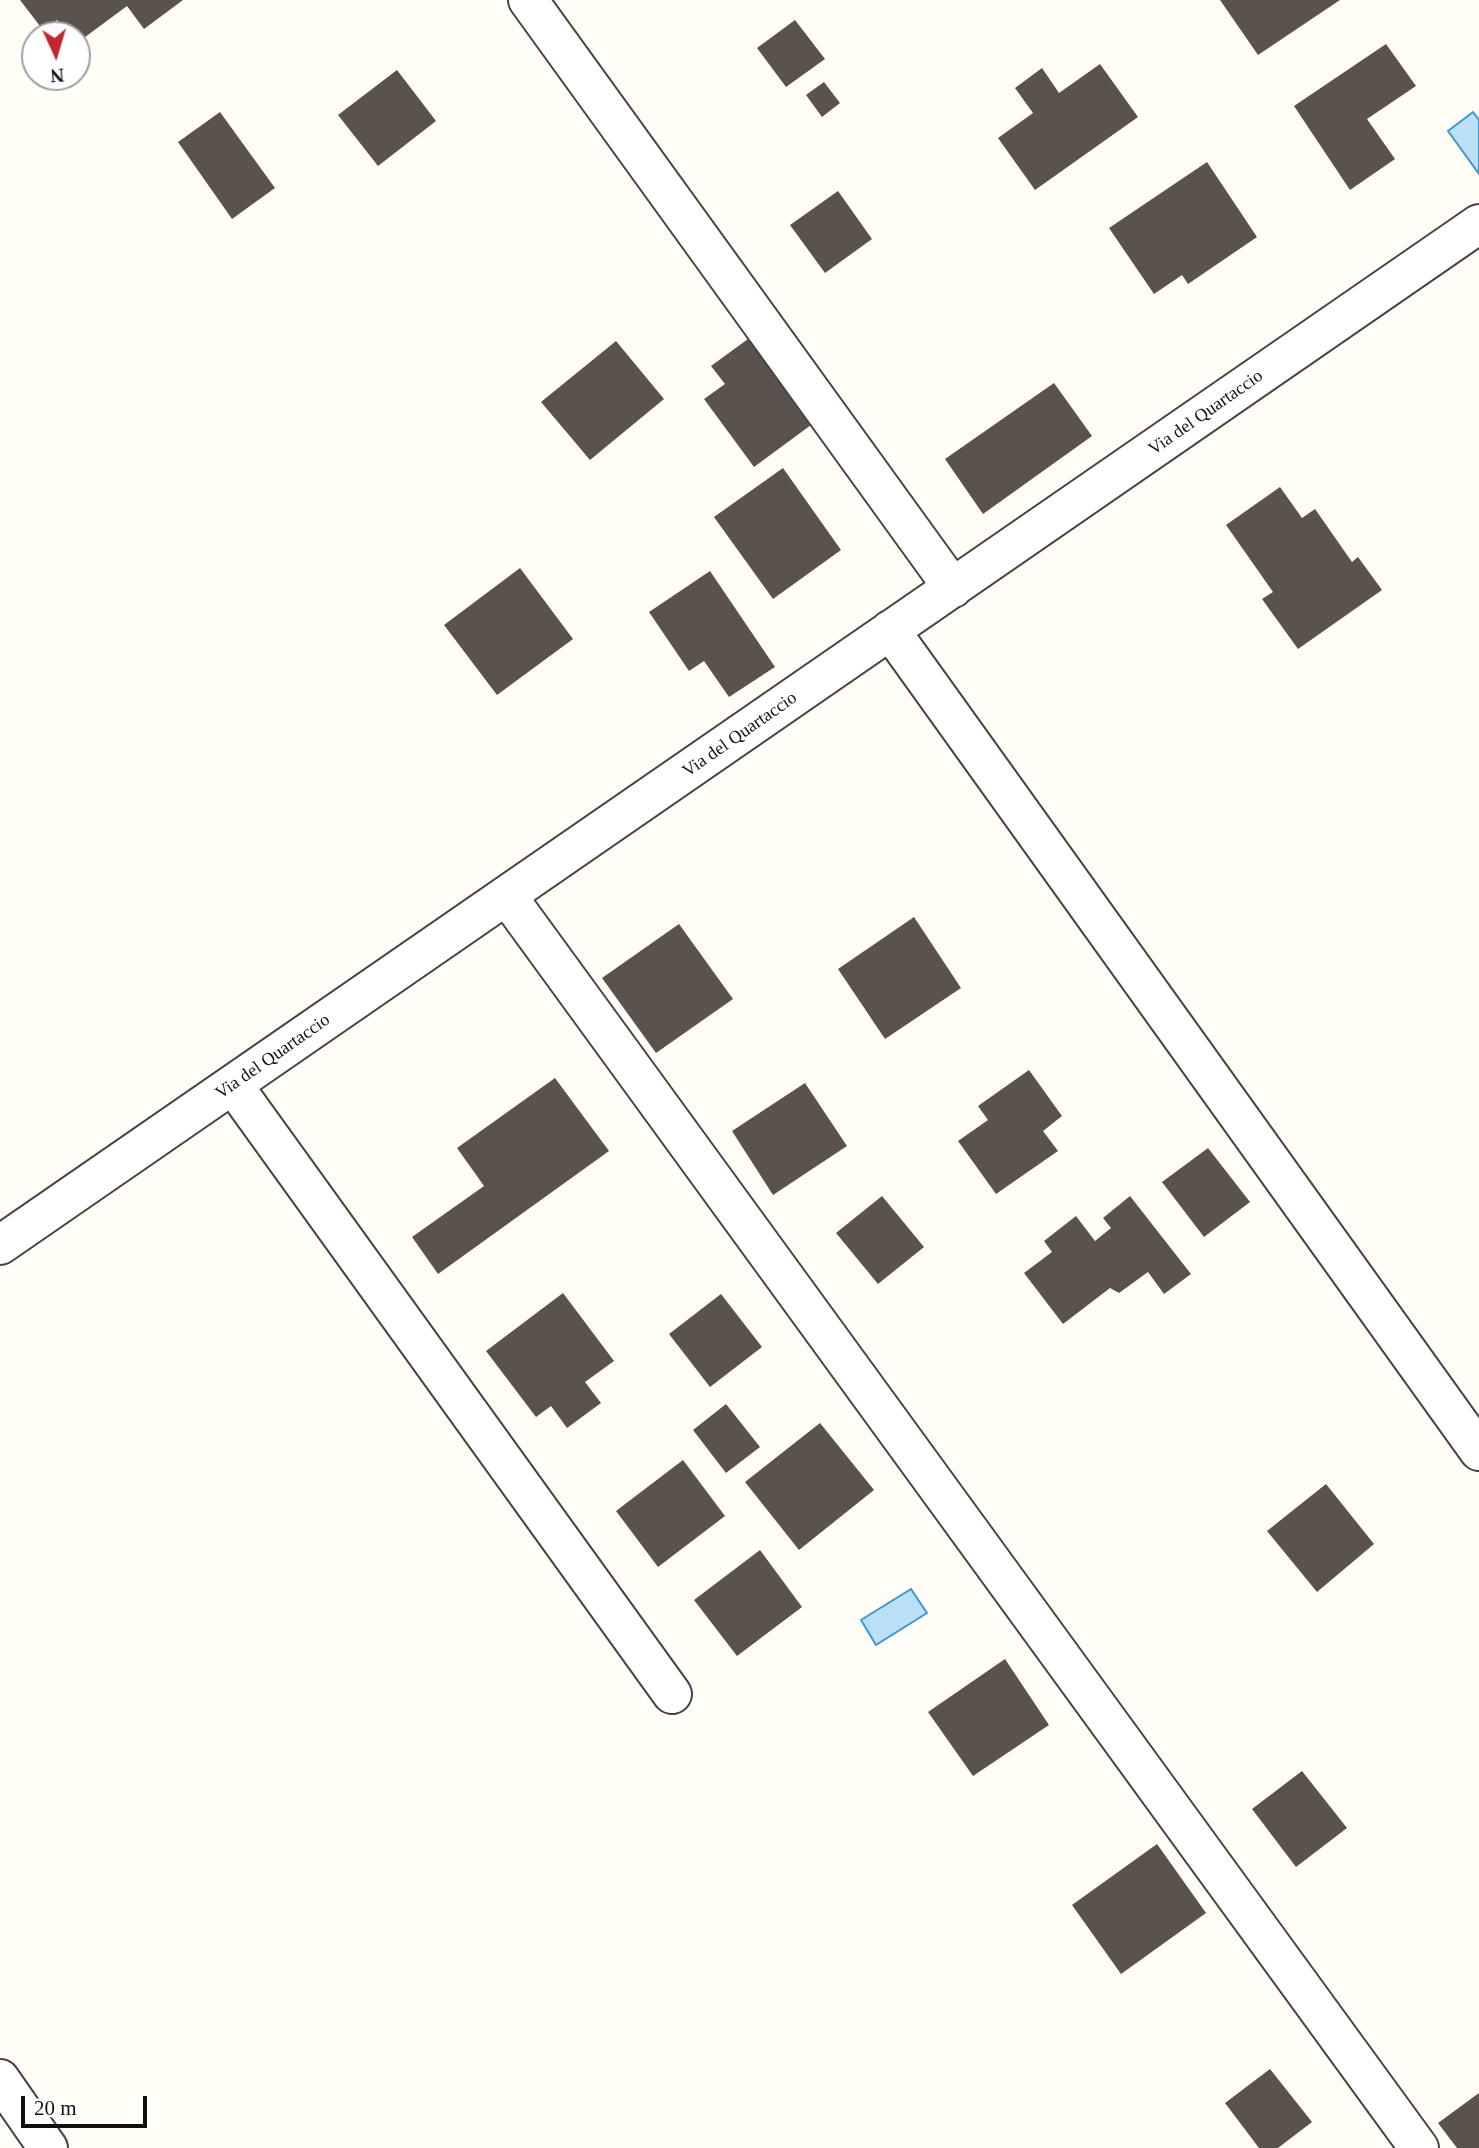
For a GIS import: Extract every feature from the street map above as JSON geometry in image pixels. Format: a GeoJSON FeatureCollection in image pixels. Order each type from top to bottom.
{"type":"FeatureCollection","features":[{"type":"Feature","properties":{"kind":"street"},"geometry":{"type":"LineString","coordinates":[[528,0],[953,588]]}},
{"type":"Feature","properties":{"kind":"street","name":"Via del Quartaccio"},"geometry":{"type":"LineString","coordinates":[[0,1245],[1479,224]]}},
{"type":"Feature","properties":{"kind":"street"},"geometry":{"type":"LineString","coordinates":[[890,630],[1479,1451]]}},
{"type":"Feature","properties":{"kind":"street"},"geometry":{"type":"LineString","coordinates":[[507,896],[1419,2148]]}},
{"type":"Feature","properties":{"kind":"street"},"geometry":{"type":"LineString","coordinates":[[233,1085],[672,1694]]}},
{"type":"Feature","properties":{"kind":"street"},"geometry":{"type":"LineString","coordinates":[[0,2079],[48,2148]]}},
{"type":"Feature","properties":{"kind":"water"},"geometry":{"type":"Polygon","coordinates":[[[1473,112],[1479,120],[1479,174],[1448,131],[1473,112]]]}},
{"type":"Feature","properties":{"kind":"water"},"geometry":{"type":"Polygon","coordinates":[[[911,1589],[927,1613],[876,1645],[861,1620],[911,1589]]]}},
{"type":"Feature","properties":{"kind":"building"},"geometry":{"type":"Polygon","coordinates":[[[20,0],[183,0],[144,29],[127,6],[91,33],[91,21],[36,21],[20,0]]]}},
{"type":"Feature","properties":{"kind":"building"},"geometry":{"type":"Polygon","coordinates":[[[1220,0],[1340,0],[1258,55],[1220,0]]]}},
{"type":"Feature","properties":{"kind":"building"},"geometry":{"type":"Polygon","coordinates":[[[795,20],[825,59],[786,87],[757,48],[795,20]]]}},
{"type":"Feature","properties":{"kind":"building"},"geometry":{"type":"Polygon","coordinates":[[[1386,44],[1416,86],[1367,119],[1395,159],[1350,190],[1294,106],[1386,44]]]}},
{"type":"Feature","properties":{"kind":"building"},"geometry":{"type":"Polygon","coordinates":[[[1100,64],[1138,117],[1035,190],[998,138],[1033,113],[1015,88],[1042,68],[1059,93],[1100,64]]]}},
{"type":"Feature","properties":{"kind":"building"},"geometry":{"type":"Polygon","coordinates":[[[397,70],[436,121],[378,166],[338,115],[397,70]]]}},
{"type":"Feature","properties":{"kind":"building"},"geometry":{"type":"Polygon","coordinates":[[[824,82],[840,103],[822,117],[806,95],[824,82]]]}},
{"type":"Feature","properties":{"kind":"building"},"geometry":{"type":"Polygon","coordinates":[[[220,112],[275,188],[232,219],[178,142],[220,112]]]}},
{"type":"Feature","properties":{"kind":"building"},"geometry":{"type":"Polygon","coordinates":[[[1207,162],[1257,237],[1188,284],[1182,275],[1154,294],[1109,228],[1207,162]]]}},
{"type":"Feature","properties":{"kind":"building"},"geometry":{"type":"Polygon","coordinates":[[[838,191],[872,239],[825,273],[790,225],[838,191]]]}},
{"type":"Feature","properties":{"kind":"building"},"geometry":{"type":"Polygon","coordinates":[[[748,339],[811,425],[754,467],[704,399],[725,384],[711,366],[748,339]]]}},
{"type":"Feature","properties":{"kind":"building"},"geometry":{"type":"Polygon","coordinates":[[[616,341],[664,399],[590,460],[541,402],[616,341]]]}},
{"type":"Feature","properties":{"kind":"building"},"geometry":{"type":"Polygon","coordinates":[[[1054,383],[1092,436],[983,514],[945,459],[1054,383]]]}},
{"type":"Feature","properties":{"kind":"building"},"geometry":{"type":"Polygon","coordinates":[[[783,468],[841,550],[773,599],[714,517],[783,468]]]}},
{"type":"Feature","properties":{"kind":"building"},"geometry":{"type":"Polygon","coordinates":[[[1280,487],[1302,518],[1315,509],[1352,562],[1358,557],[1382,590],[1298,649],[1262,599],[1273,592],[1226,525],[1280,487]]]}},
{"type":"Feature","properties":{"kind":"building"},"geometry":{"type":"Polygon","coordinates":[[[520,568],[573,639],[497,695],[444,625],[520,568]]]}},
{"type":"Feature","properties":{"kind":"building"},"geometry":{"type":"Polygon","coordinates":[[[710,571],[775,667],[729,697],[704,661],[689,671],[649,612],[710,571]]]}},
{"type":"Feature","properties":{"kind":"building"},"geometry":{"type":"Polygon","coordinates":[[[914,917],[961,988],[885,1039],[838,969],[914,917]]]}},
{"type":"Feature","properties":{"kind":"building"},"geometry":{"type":"Polygon","coordinates":[[[679,924],[733,999],[656,1053],[602,978],[679,924]]]}},
{"type":"Feature","properties":{"kind":"building"},"geometry":{"type":"Polygon","coordinates":[[[1029,1070],[1062,1116],[1043,1131],[1058,1151],[996,1194],[958,1141],[988,1120],[978,1106],[1029,1070]]]}},
{"type":"Feature","properties":{"kind":"building"},"geometry":{"type":"Polygon","coordinates":[[[555,1078],[609,1151],[438,1274],[412,1237],[484,1186],[457,1148],[555,1078]]]}},
{"type":"Feature","properties":{"kind":"building"},"geometry":{"type":"Polygon","coordinates":[[[805,1083],[847,1146],[773,1195],[732,1131],[805,1083]]]}},
{"type":"Feature","properties":{"kind":"building"},"geometry":{"type":"Polygon","coordinates":[[[1208,1148],[1250,1202],[1204,1237],[1162,1182],[1208,1148]]]}},
{"type":"Feature","properties":{"kind":"building"},"geometry":{"type":"Polygon","coordinates":[[[882,1196],[924,1247],[878,1284],[836,1233],[882,1196]]]}},
{"type":"Feature","properties":{"kind":"building"},"geometry":{"type":"Polygon","coordinates":[[[1130,1196],[1191,1274],[1164,1294],[1148,1272],[1119,1293],[1110,1288],[1063,1324],[1024,1273],[1052,1252],[1044,1241],[1076,1216],[1095,1241],[1111,1228],[1103,1218],[1130,1196]]]}},
{"type":"Feature","properties":{"kind":"building"},"geometry":{"type":"Polygon","coordinates":[[[563,1293],[614,1361],[585,1382],[601,1403],[567,1428],[551,1406],[536,1417],[486,1351],[563,1293]]]}},
{"type":"Feature","properties":{"kind":"building"},"geometry":{"type":"Polygon","coordinates":[[[721,1294],[762,1347],[710,1387],[669,1334],[721,1294]]]}},
{"type":"Feature","properties":{"kind":"building"},"geometry":{"type":"Polygon","coordinates":[[[726,1404],[760,1447],[726,1473],[693,1430],[726,1404]]]}},
{"type":"Feature","properties":{"kind":"building"},"geometry":{"type":"Polygon","coordinates":[[[820,1423],[874,1490],[799,1550],[745,1482],[820,1423]]]}},
{"type":"Feature","properties":{"kind":"building"},"geometry":{"type":"Polygon","coordinates":[[[683,1460],[725,1516],[658,1567],[616,1511],[683,1460]]]}},
{"type":"Feature","properties":{"kind":"building"},"geometry":{"type":"Polygon","coordinates":[[[1326,1484],[1374,1544],[1317,1592],[1267,1531],[1326,1484]]]}},
{"type":"Feature","properties":{"kind":"building"},"geometry":{"type":"Polygon","coordinates":[[[760,1550],[802,1607],[737,1656],[694,1600],[760,1550]]]}},
{"type":"Feature","properties":{"kind":"building"},"geometry":{"type":"Polygon","coordinates":[[[1005,1659],[1049,1725],[973,1776],[928,1712],[1005,1659]]]}},
{"type":"Feature","properties":{"kind":"building"},"geometry":{"type":"Polygon","coordinates":[[[1302,1771],[1347,1828],[1296,1867],[1252,1809],[1302,1771]]]}},
{"type":"Feature","properties":{"kind":"building"},"geometry":{"type":"Polygon","coordinates":[[[1157,1844],[1206,1913],[1121,1974],[1072,1905],[1157,1844]]]}},
{"type":"Feature","properties":{"kind":"building"},"geometry":{"type":"Polygon","coordinates":[[[1270,2069],[1312,2122],[1278,2148],[1259,2148],[1225,2103],[1270,2069]]]}},
{"type":"Feature","properties":{"kind":"building"},"geometry":{"type":"Polygon","coordinates":[[[1479,2093],[1479,2148],[1457,2148],[1438,2123],[1479,2093]]]}}]}
